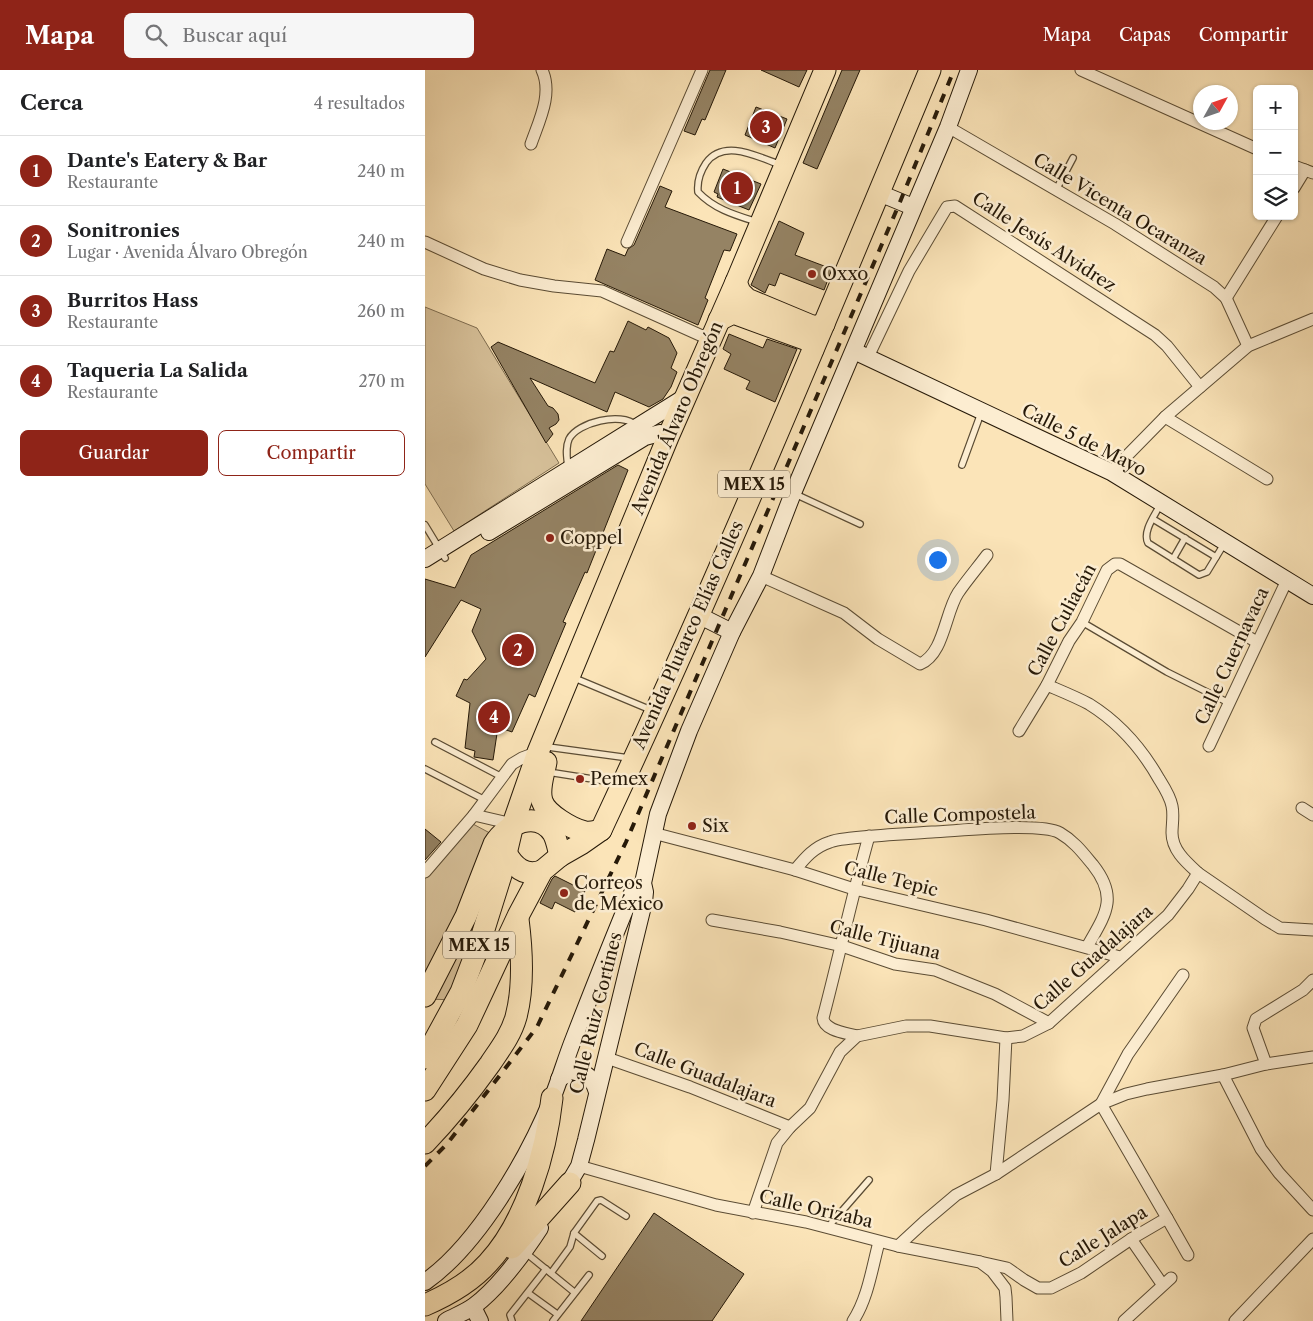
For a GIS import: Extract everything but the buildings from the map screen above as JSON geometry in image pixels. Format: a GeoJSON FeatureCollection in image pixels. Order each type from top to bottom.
{"type":"FeatureCollection","features":[{"type":"Feature","properties":{"kind":"highway","name":"Avenida Álvaro Obregón"},"geometry":{"type":"LineString","coordinates":[[513,824],[544,757],[553,717],[668,437],[761,224],[825,70]]}},
{"type":"Feature","properties":{"kind":"highway","name":"Avenida Plutarco Elías Calles"},"geometry":{"type":"LineString","coordinates":[[601,830],[698,615],[824,324],[930,70]]}},
{"type":"Feature","properties":{"kind":"highway"},"geometry":{"type":"LineString","coordinates":[[736,282],[740,292],[747,299],[812,326],[824,324]]}},
{"type":"Feature","properties":{"kind":"highway"},"geometry":{"type":"LineString","coordinates":[[719,320],[733,313],[807,340],[811,343],[813,349]]}},
{"type":"Feature","properties":{"kind":"highway"},"geometry":{"type":"LineString","coordinates":[[544,757],[541,796],[546,809],[558,819],[578,830],[589,832],[601,830]]}},
{"type":"Feature","properties":{"kind":"highway"},"geometry":{"type":"LineString","coordinates":[[427,992],[465,916],[494,844],[501,833],[513,824],[530,822],[543,824],[554,834],[560,856]]}},
{"type":"Feature","properties":{"kind":"highway","name":"MEX 15"},"geometry":{"type":"LineString","coordinates":[[425,1058],[461,992],[479,945],[513,824]]}},
{"type":"Feature","properties":{"kind":"highway","name":"MEX 15"},"geometry":{"type":"LineString","coordinates":[[425,1090],[467,1025],[518,916],[542,871],[560,856],[601,830]]}},
{"type":"Feature","properties":{"kind":"highway"},"geometry":{"type":"LineString","coordinates":[[506,853],[515,867],[522,871],[533,874],[542,871]]}},
{"type":"Feature","properties":{"kind":"highway"},"geometry":{"type":"LineString","coordinates":[[425,1143],[458,1108],[510,1034],[519,1003],[520,954],[518,916]]}},
{"type":"Feature","properties":{"kind":"highway"},"geometry":{"type":"LineString","coordinates":[[516,1245],[519,1216],[539,1162],[556,1089]]}},
{"type":"Feature","properties":{"kind":"highway"},"geometry":{"type":"LineString","coordinates":[[425,1316],[453,1302],[485,1278],[516,1245],[574,1174]]}},
{"type":"Feature","properties":{"kind":"highway"},"geometry":{"type":"LineString","coordinates":[[425,1306],[473,1278],[488,1263],[516,1245]]}},
{"type":"Feature","properties":{"kind":"street"},"geometry":{"type":"LineString","coordinates":[[531,144],[545,103],[547,86],[542,70]]}},
{"type":"Feature","properties":{"kind":"street"},"geometry":{"type":"LineString","coordinates":[[627,242],[702,70]]}},
{"type":"Feature","properties":{"kind":"street"},"geometry":{"type":"LineString","coordinates":[[643,884],[653,833],[675,766],[732,632],[761,576],[793,493],[861,354],[913,207],[948,127],[969,70]]}},
{"type":"Feature","properties":{"kind":"street"},"geometry":{"type":"LineString","coordinates":[[1081,70],[1253,147]]}},
{"type":"Feature","properties":{"kind":"street","name":"Calle Vicenta Ocaranza"},"geometry":{"type":"LineString","coordinates":[[948,127],[1215,286],[1227,298],[1248,346]]}},
{"type":"Feature","properties":{"kind":"street"},"geometry":{"type":"LineString","coordinates":[[879,193],[913,207]]}},
{"type":"Feature","properties":{"kind":"street","name":"Calle Jesús Alvidrez"},"geometry":{"type":"LineString","coordinates":[[861,354],[933,229],[947,208],[955,206],[1155,335],[1167,346],[1200,387]]}},
{"type":"Feature","properties":{"kind":"street"},"geometry":{"type":"LineString","coordinates":[[1227,298],[1275,220]]}},
{"type":"Feature","properties":{"kind":"street"},"geometry":{"type":"LineString","coordinates":[[425,242],[484,269],[520,280],[602,292],[711,340]]}},
{"type":"Feature","properties":{"kind":"street"},"geometry":{"type":"LineString","coordinates":[[1111,472],[1165,417],[1248,346],[1313,319]]}},
{"type":"Feature","properties":{"kind":"street","name":"Calle 5 de Mayo"},"geometry":{"type":"LineString","coordinates":[[861,354],[1111,472],[1313,596]]}},
{"type":"Feature","properties":{"kind":"street"},"geometry":{"type":"LineString","coordinates":[[425,559],[443,554],[641,432],[685,397]]}},
{"type":"Feature","properties":{"kind":"street"},"geometry":{"type":"LineString","coordinates":[[1165,417],[1267,479]]}},
{"type":"Feature","properties":{"kind":"street"},"geometry":{"type":"LineString","coordinates":[[425,571],[443,554],[568,469],[641,432],[661,433],[668,437]]}},
{"type":"Feature","properties":{"kind":"street"},"geometry":{"type":"LineString","coordinates":[[761,576],[844,613],[878,639],[920,664],[935,653],[957,594],[987,555]]}},
{"type":"Feature","properties":{"kind":"street","name":"Calle Culiacán"},"geometry":{"type":"LineString","coordinates":[[1019,731],[1047,685],[1069,641],[1082,622],[1107,570],[1115,564],[1120,564],[1257,642]]}},
{"type":"Feature","properties":{"kind":"street","name":"Calle Cuernavaca"},"geometry":{"type":"LineString","coordinates":[[1209,746],[1287,580]]}},
{"type":"Feature","properties":{"kind":"street"},"geometry":{"type":"LineString","coordinates":[[698,615],[732,632]]}},
{"type":"Feature","properties":{"kind":"street"},"geometry":{"type":"LineString","coordinates":[[1047,685],[1088,704],[1104,715],[1122,730],[1138,749],[1154,770],[1172,806],[1174,846],[1179,854],[1198,873],[1280,928],[1313,930]]}},
{"type":"Feature","properties":{"kind":"street"},"geometry":{"type":"LineString","coordinates":[[425,872],[474,815],[516,761],[544,757]]}},
{"type":"Feature","properties":{"kind":"street"},"geometry":{"type":"LineString","coordinates":[[1302,808],[1313,815]]}},
{"type":"Feature","properties":{"kind":"street"},"geometry":{"type":"LineString","coordinates":[[474,815],[513,824]]}},
{"type":"Feature","properties":{"kind":"street","name":"Calle Compostela"},"geometry":{"type":"LineString","coordinates":[[795,870],[818,846],[831,841],[869,836],[1027,827],[1059,832],[1076,845],[1103,877],[1107,888],[1107,905],[1103,920],[1087,947]]}},
{"type":"Feature","properties":{"kind":"street","name":"Calle Tepic"},"geometry":{"type":"LineString","coordinates":[[653,833],[795,870],[854,889],[986,920],[1120,957]]}},
{"type":"Feature","properties":{"kind":"street"},"geometry":{"type":"LineString","coordinates":[[857,1036],[827,1027],[823,1022],[854,889],[869,836]]}},
{"type":"Feature","properties":{"kind":"street","name":"Calle Guadalajara"},"geometry":{"type":"LineString","coordinates":[[753,1213],[777,1143],[790,1127],[810,1108],[840,1052],[857,1036],[906,1026],[930,1026],[1006,1038],[1023,1036],[1045,1021],[1169,915],[1198,873]]}},
{"type":"Feature","properties":{"kind":"street","name":"Calle Ruiz Cortines"},"geometry":{"type":"LineString","coordinates":[[425,1282],[459,1250],[491,1210],[529,1147],[556,1089],[632,892],[643,884],[645,892],[644,902],[607,1058],[574,1174]]}},
{"type":"Feature","properties":{"kind":"street","name":"Calle Tijuana"},"geometry":{"type":"LineString","coordinates":[[712,920],[780,932],[842,946],[885,962],[942,972],[995,994],[1045,1021]]}},
{"type":"Feature","properties":{"kind":"street"},"geometry":{"type":"LineString","coordinates":[[1101,1104],[1128,1054],[1183,975]]}},
{"type":"Feature","properties":{"kind":"street"},"geometry":{"type":"LineString","coordinates":[[1266,1064],[1253,1028],[1255,1019],[1303,990],[1313,980]]}},
{"type":"Feature","properties":{"kind":"street"},"geometry":{"type":"LineString","coordinates":[[996,1174],[1003,1100],[1006,1038]]}},
{"type":"Feature","properties":{"kind":"street"},"geometry":{"type":"LineString","coordinates":[[898,1246],[956,1195],[996,1174],[1101,1104],[1140,1091],[1223,1075],[1266,1064],[1313,1057]]}},
{"type":"Feature","properties":{"kind":"street","name":"Calle Guadalajara"},"geometry":{"type":"LineString","coordinates":[[607,1058],[690,1087],[790,1127]]}},
{"type":"Feature","properties":{"kind":"street"},"geometry":{"type":"LineString","coordinates":[[556,1089],[570,1072],[583,1073],[592,1081],[597,1092]]}},
{"type":"Feature","properties":{"kind":"street"},"geometry":{"type":"LineString","coordinates":[[1223,1075],[1261,1149],[1279,1173],[1313,1210]]}},
{"type":"Feature","properties":{"kind":"street","name":"Calle Jalapa"},"geometry":{"type":"LineString","coordinates":[[1045,1289],[1067,1281],[1167,1218],[1101,1104]]}},
{"type":"Feature","properties":{"kind":"street","name":"Calle Orizaba"},"geometry":{"type":"LineString","coordinates":[[574,1174],[828,1228],[879,1242],[1007,1268],[1032,1285],[1045,1289]]}},
{"type":"Feature","properties":{"kind":"street"},"geometry":{"type":"LineString","coordinates":[[1167,1218],[1188,1255]]}},
{"type":"Feature","properties":{"kind":"street"},"geometry":{"type":"LineString","coordinates":[[1123,1321],[1166,1281],[1131,1239]]}},
{"type":"Feature","properties":{"kind":"street"},"geometry":{"type":"LineString","coordinates":[[1235,1321],[1313,1239]]}},
{"type":"Feature","properties":{"kind":"street"},"geometry":{"type":"LineString","coordinates":[[854,1321],[866,1293],[879,1242]]}},
{"type":"Feature","properties":{"kind":"street"},"geometry":{"type":"LineString","coordinates":[[446,1321],[477,1314],[516,1245]]}},
{"type":"Feature","properties":{"kind":"street"},"geometry":{"type":"LineString","coordinates":[[980,1262],[992,1271],[1005,1288],[1007,1296],[1007,1321]]}},
{"type":"Feature","properties":{"kind":"lane"},"geometry":{"type":"LineString","coordinates":[[761,224],[725,211],[707,201],[698,192],[697,184],[702,169],[715,154],[723,150],[740,152],[785,166]]}},
{"type":"Feature","properties":{"kind":"lane"},"geometry":{"type":"LineString","coordinates":[[1056,190],[1073,158]]}},
{"type":"Feature","properties":{"kind":"lane"},"geometry":{"type":"LineString","coordinates":[[962,465],[982,411]]}},
{"type":"Feature","properties":{"kind":"lane"},"geometry":{"type":"LineString","coordinates":[[568,469],[568,441],[576,431],[586,425],[609,419],[629,420],[641,432]]}},
{"type":"Feature","properties":{"kind":"lane"},"geometry":{"type":"LineString","coordinates":[[793,493],[860,524]]}},
{"type":"Feature","properties":{"kind":"lane"},"geometry":{"type":"LineString","coordinates":[[1161,504],[1147,532],[1146,540],[1199,575],[1207,572],[1225,542]]}},
{"type":"Feature","properties":{"kind":"lane"},"geometry":{"type":"LineString","coordinates":[[1153,519],[1216,557]]}},
{"type":"Feature","properties":{"kind":"lane"},"geometry":{"type":"LineString","coordinates":[[425,525],[443,554]]}},
{"type":"Feature","properties":{"kind":"lane"},"geometry":{"type":"LineString","coordinates":[[1173,559],[1185,538]]}},
{"type":"Feature","properties":{"kind":"lane"},"geometry":{"type":"LineString","coordinates":[[1082,622],[1167,672],[1229,703]]}},
{"type":"Feature","properties":{"kind":"lane"},"geometry":{"type":"LineString","coordinates":[[570,676],[654,712]]}},
{"type":"Feature","properties":{"kind":"lane"},"geometry":{"type":"LineString","coordinates":[[435,742],[503,777]]}},
{"type":"Feature","properties":{"kind":"lane"},"geometry":{"type":"LineString","coordinates":[[544,757],[633,759]]}},
{"type":"Feature","properties":{"kind":"lane"},"geometry":{"type":"LineString","coordinates":[[544,757],[623,783]]}},
{"type":"Feature","properties":{"kind":"lane"},"geometry":{"type":"LineString","coordinates":[[425,770],[485,800]]}},
{"type":"Feature","properties":{"kind":"lane"},"geometry":{"type":"LineString","coordinates":[[828,1228],[869,1180]]}},
{"type":"Feature","properties":{"kind":"lane"},"geometry":{"type":"LineString","coordinates":[[513,1321],[510,1315],[570,1248],[574,1233],[597,1201],[601,1200],[626,1216]]}},
{"type":"Feature","properties":{"kind":"lane"},"geometry":{"type":"LineString","coordinates":[[574,1233],[602,1256]]}},
{"type":"Feature","properties":{"kind":"lane"},"geometry":{"type":"LineString","coordinates":[[516,1245],[574,1292]]}},
{"type":"Feature","properties":{"kind":"lane"},"geometry":{"type":"LineString","coordinates":[[553,1321],[589,1275]]}},
{"type":"Feature","properties":{"kind":"lane"},"geometry":{"type":"LineString","coordinates":[[528,1293],[557,1314]]}},
{"type":"Feature","properties":{"kind":"shaded area"},"geometry":{"type":"Polygon","coordinates":[[[425,307],[477,328],[559,463],[454,531],[425,484],[425,307]]]}},
{"type":"Feature","properties":{"kind":"shaded area"},"geometry":{"type":"Polygon","coordinates":[[[473,824],[501,839],[458,1000],[425,999],[425,875],[473,824]]]}},
{"type":"Feature","properties":{"kind":"railway"},"geometry":{"type":"LineString","coordinates":[[425,1166],[447,1144],[537,1027],[626,842],[900,202],[954,70]]}},
{"type":"Feature","properties":{"kind":"place","name":"Burritos Hass"},"geometry":{"type":"Point","coordinates":[766,127]}},
{"type":"Feature","properties":{"kind":"place","name":"Dante's Eatery & Bar"},"geometry":{"type":"Point","coordinates":[737,188]}},
{"type":"Feature","properties":{"kind":"place","name":"Oxxo"},"geometry":{"type":"Point","coordinates":[812,274]}},
{"type":"Feature","properties":{"kind":"place","name":"Coppel"},"geometry":{"type":"Point","coordinates":[550,538]}},
{"type":"Feature","properties":{"kind":"place","name":"Sonitronies"},"geometry":{"type":"Point","coordinates":[518,650]}},
{"type":"Feature","properties":{"kind":"place","name":"Taqueria La Salida"},"geometry":{"type":"Point","coordinates":[494,717]}},
{"type":"Feature","properties":{"kind":"place","name":"Pemex"},"geometry":{"type":"Point","coordinates":[580,779]}},
{"type":"Feature","properties":{"kind":"place","name":"Six"},"geometry":{"type":"Point","coordinates":[692,826]}},
{"type":"Feature","properties":{"kind":"place","name":"Correos de México"},"geometry":{"type":"Point","coordinates":[564,893]}}]}
